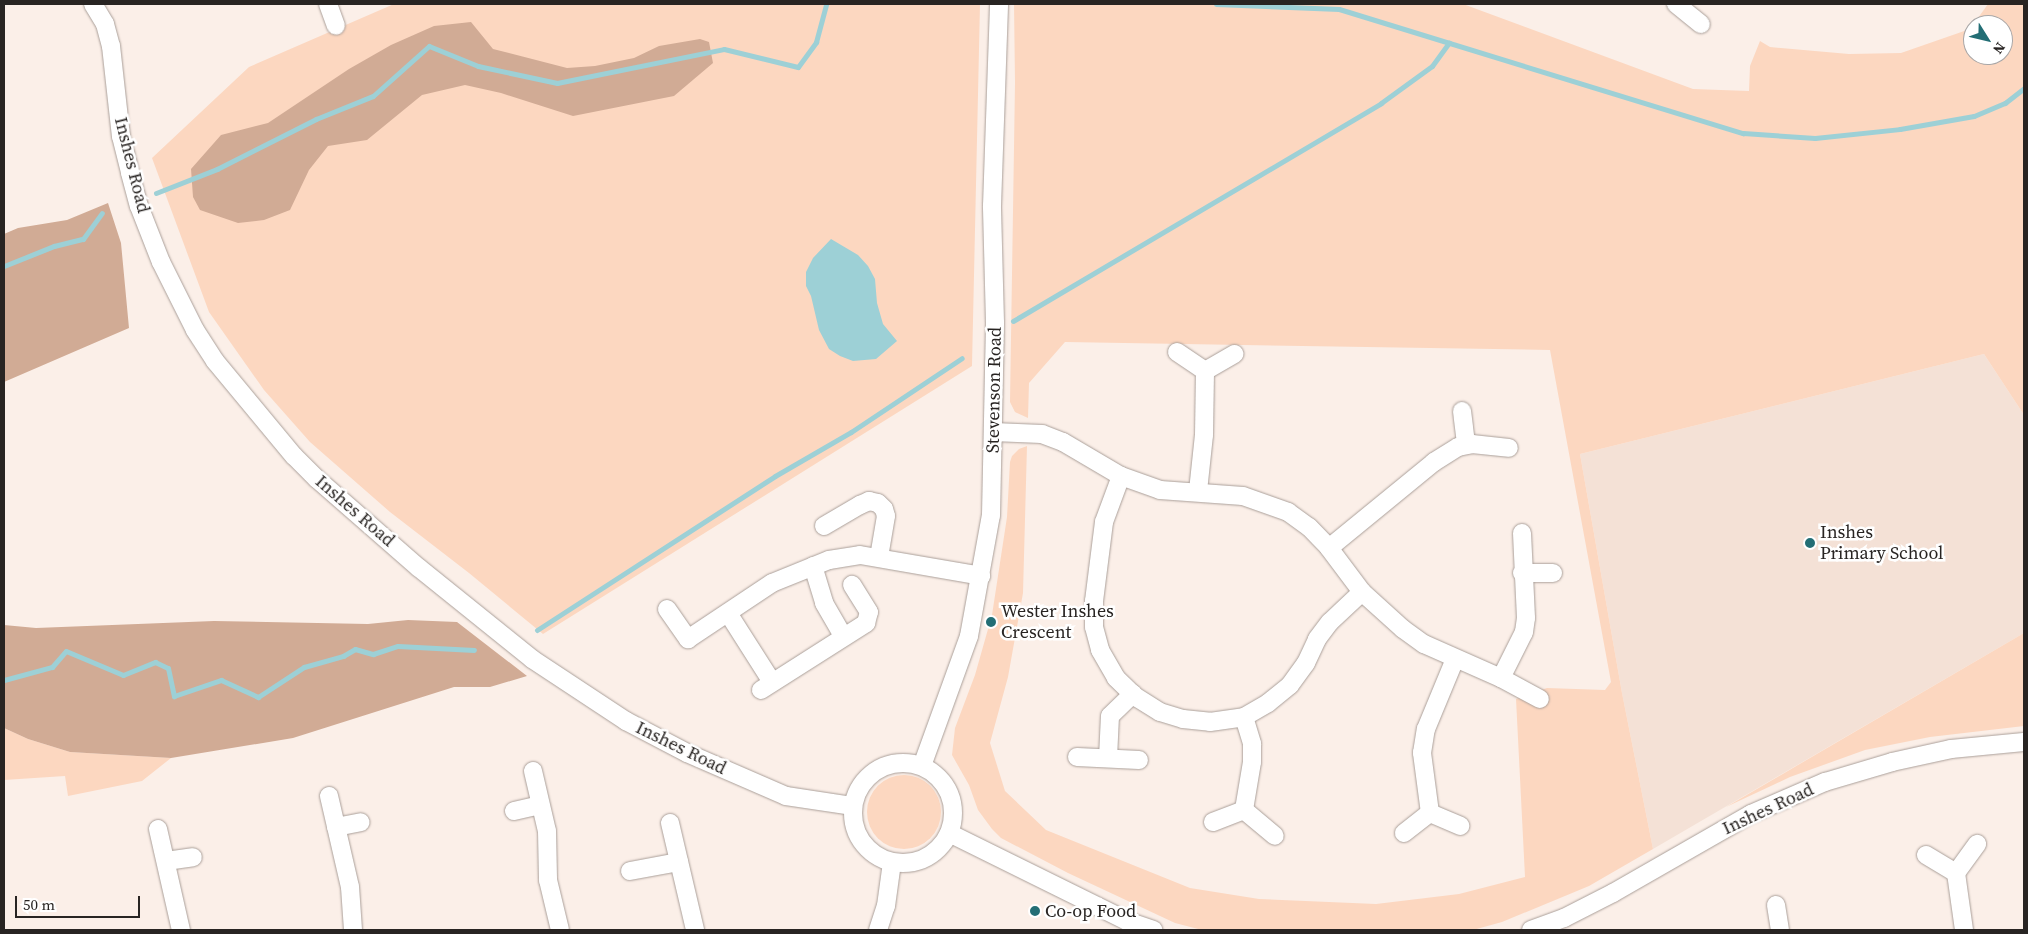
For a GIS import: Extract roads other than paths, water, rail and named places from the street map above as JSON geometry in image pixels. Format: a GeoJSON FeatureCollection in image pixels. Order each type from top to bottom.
{"type":"FeatureCollection","features":[{"type":"Feature","properties":{"kind":"street","name":"Inshes Road"},"geometry":{"type":"LineString","coordinates":[[92,4],[105,24],[111,46],[122,136],[130,173],[161,262],[195,330],[215,361],[294,456],[317,479],[419,568],[532,658],[626,721],[686,753],[786,796],[853,806]]}},
{"type":"Feature","properties":{"kind":"street"},"geometry":{"type":"LineString","coordinates":[[328,4],[336,26]]}},
{"type":"Feature","properties":{"kind":"street","name":"Stevenson Road"},"geometry":{"type":"LineString","coordinates":[[922,766],[969,636],[991,515],[995,297],[992,206],[999,4]]}},
{"type":"Feature","properties":{"kind":"street"},"geometry":{"type":"LineString","coordinates":[[1676,4],[1701,24]]}},
{"type":"Feature","properties":{"kind":"street"},"geometry":{"type":"LineString","coordinates":[[1176,352],[1205,371]]}},
{"type":"Feature","properties":{"kind":"street"},"geometry":{"type":"LineString","coordinates":[[1205,371],[1234,354]]}},
{"type":"Feature","properties":{"kind":"street"},"geometry":{"type":"LineString","coordinates":[[1198,491],[1204,435],[1205,371]]}},
{"type":"Feature","properties":{"kind":"street"},"geometry":{"type":"LineString","coordinates":[[1462,411],[1466,445]]}},
{"type":"Feature","properties":{"kind":"street"},"geometry":{"type":"LineString","coordinates":[[993,432],[1042,434],[1063,442],[1121,476],[1160,490],[1198,491],[1243,496],[1288,512],[1309,527],[1329,548],[1362,592],[1403,629],[1424,644],[1454,659],[1501,678],[1540,699]]}},
{"type":"Feature","properties":{"kind":"street"},"geometry":{"type":"LineString","coordinates":[[1329,548],[1434,462],[1458,446],[1509,448]]}},
{"type":"Feature","properties":{"kind":"street"},"geometry":{"type":"LineString","coordinates":[[1121,476],[1104,522],[1094,601],[1094,627],[1100,650],[1116,678],[1133,694],[1160,712],[1183,719],[1210,722],[1244,717],[1268,703],[1290,686],[1306,663],[1317,639],[1326,627],[1362,592]]}},
{"type":"Feature","properties":{"kind":"street"},"geometry":{"type":"LineString","coordinates":[[824,526],[869,501],[878,503],[884,509],[886,516],[879,557]]}},
{"type":"Feature","properties":{"kind":"street"},"geometry":{"type":"LineString","coordinates":[[1501,678],[1524,632],[1526,618],[1522,573],[1522,533]]}},
{"type":"Feature","properties":{"kind":"street"},"geometry":{"type":"LineString","coordinates":[[667,609],[688,639],[772,583],[829,560],[860,555],[981,576]]}},
{"type":"Feature","properties":{"kind":"street"},"geometry":{"type":"LineString","coordinates":[[813,566],[824,603],[844,636]]}},
{"type":"Feature","properties":{"kind":"street"},"geometry":{"type":"LineString","coordinates":[[1522,573],[1553,572]]}},
{"type":"Feature","properties":{"kind":"street"},"geometry":{"type":"LineString","coordinates":[[728,613],[766,686],[866,623],[869,612],[852,585]]}},
{"type":"Feature","properties":{"kind":"street"},"geometry":{"type":"LineString","coordinates":[[1430,813],[1422,753],[1426,729],[1454,659]]}},
{"type":"Feature","properties":{"kind":"street"},"geometry":{"type":"LineString","coordinates":[[1108,758],[1110,716],[1133,694]]}},
{"type":"Feature","properties":{"kind":"street"},"geometry":{"type":"LineString","coordinates":[[1244,717],[1252,744],[1252,762],[1244,810]]}},
{"type":"Feature","properties":{"kind":"street","name":"Inshes Road"},"geometry":{"type":"LineString","coordinates":[[1531,930],[1566,924],[1613,893],[1751,814],[1825,782],[1892,762],[1951,749],[2024,742]]}},
{"type":"Feature","properties":{"kind":"street"},"geometry":{"type":"LineString","coordinates":[[1077,757],[1139,760]]}},
{"type":"Feature","properties":{"kind":"street"},"geometry":{"type":"LineString","coordinates":[[899,763],[922,766],[936,774],[946,786],[952,801],[953,817],[949,833],[940,847],[926,857],[910,863],[892,862],[878,857],[862,842],[853,821],[853,806],[857,792],[865,779],[877,769],[899,763]]}},
{"type":"Feature","properties":{"kind":"street"},"geometry":{"type":"LineString","coordinates":[[533,771],[546,831],[548,880],[560,930]]}},
{"type":"Feature","properties":{"kind":"street"},"geometry":{"type":"LineString","coordinates":[[328,796],[350,887],[353,930]]}},
{"type":"Feature","properties":{"kind":"street"},"geometry":{"type":"LineString","coordinates":[[514,811],[540,804]]}},
{"type":"Feature","properties":{"kind":"street"},"geometry":{"type":"LineString","coordinates":[[1213,822],[1244,810]]}},
{"type":"Feature","properties":{"kind":"street"},"geometry":{"type":"LineString","coordinates":[[1244,810],[1275,836]]}},
{"type":"Feature","properties":{"kind":"street"},"geometry":{"type":"LineString","coordinates":[[1430,813],[1460,826]]}},
{"type":"Feature","properties":{"kind":"street"},"geometry":{"type":"LineString","coordinates":[[1404,833],[1430,813]]}},
{"type":"Feature","properties":{"kind":"street"},"geometry":{"type":"LineString","coordinates":[[336,827],[361,822]]}},
{"type":"Feature","properties":{"kind":"street"},"geometry":{"type":"LineString","coordinates":[[670,823],[694,930]]}},
{"type":"Feature","properties":{"kind":"street"},"geometry":{"type":"LineString","coordinates":[[158,829],[181,930]]}},
{"type":"Feature","properties":{"kind":"street"},"geometry":{"type":"LineString","coordinates":[[949,833],[1127,921],[1153,930]]}},
{"type":"Feature","properties":{"kind":"street"},"geometry":{"type":"LineString","coordinates":[[1964,930],[1956,873],[1977,844]]}},
{"type":"Feature","properties":{"kind":"street"},"geometry":{"type":"LineString","coordinates":[[1926,855],[1956,873]]}},
{"type":"Feature","properties":{"kind":"street"},"geometry":{"type":"LineString","coordinates":[[166,861],[193,857]]}},
{"type":"Feature","properties":{"kind":"street"},"geometry":{"type":"LineString","coordinates":[[630,871],[679,862]]}},
{"type":"Feature","properties":{"kind":"street"},"geometry":{"type":"LineString","coordinates":[[878,930],[886,906],[892,862]]}},
{"type":"Feature","properties":{"kind":"street"},"geometry":{"type":"LineString","coordinates":[[1776,905],[1780,930]]}},
{"type":"Feature","properties":{"kind":"water"},"geometry":{"type":"Polygon","coordinates":[[[831,239],[858,255],[868,266],[875,279],[877,303],[883,324],[897,341],[876,359],[853,361],[840,356],[829,349],[819,330],[811,296],[806,286],[806,272],[813,258],[831,239]]]}},
{"type":"Feature","properties":{"kind":"waterway"},"geometry":{"type":"LineString","coordinates":[[156,193],[217,169],[316,119],[373,96],[429,46],[478,66],[557,83],[724,49],[798,67],[816,42],[826,4]]}},
{"type":"Feature","properties":{"kind":"waterway"},"geometry":{"type":"LineString","coordinates":[[1216,4],[1339,9],[1743,133],[1815,138],[1900,129],[1974,116],[2005,103],[2024,88]]}},
{"type":"Feature","properties":{"kind":"waterway"},"geometry":{"type":"LineString","coordinates":[[1013,321],[1381,103],[1432,66],[1449,43]]}},
{"type":"Feature","properties":{"kind":"waterway"},"geometry":{"type":"LineString","coordinates":[[4,266],[54,246],[83,239],[102,213]]}},
{"type":"Feature","properties":{"kind":"waterway"},"geometry":{"type":"LineString","coordinates":[[537,630],[775,476],[851,432],[962,358]]}},
{"type":"Feature","properties":{"kind":"waterway"},"geometry":{"type":"LineString","coordinates":[[4,680],[52,667],[66,651],[123,675],[155,662],[168,668],[174,696],[221,680],[258,697],[304,667],[343,656],[355,649],[373,654],[398,646],[474,650]]}},
{"type":"Feature","properties":{"kind":"place","name":"Inshes Primary School"},"geometry":{"type":"Point","coordinates":[1810,543]}},
{"type":"Feature","properties":{"kind":"place","name":"Wester Inshes Crescent"},"geometry":{"type":"Point","coordinates":[991,622]}},
{"type":"Feature","properties":{"kind":"place","name":"Co-op Food"},"geometry":{"type":"Point","coordinates":[1035,911]}}]}
